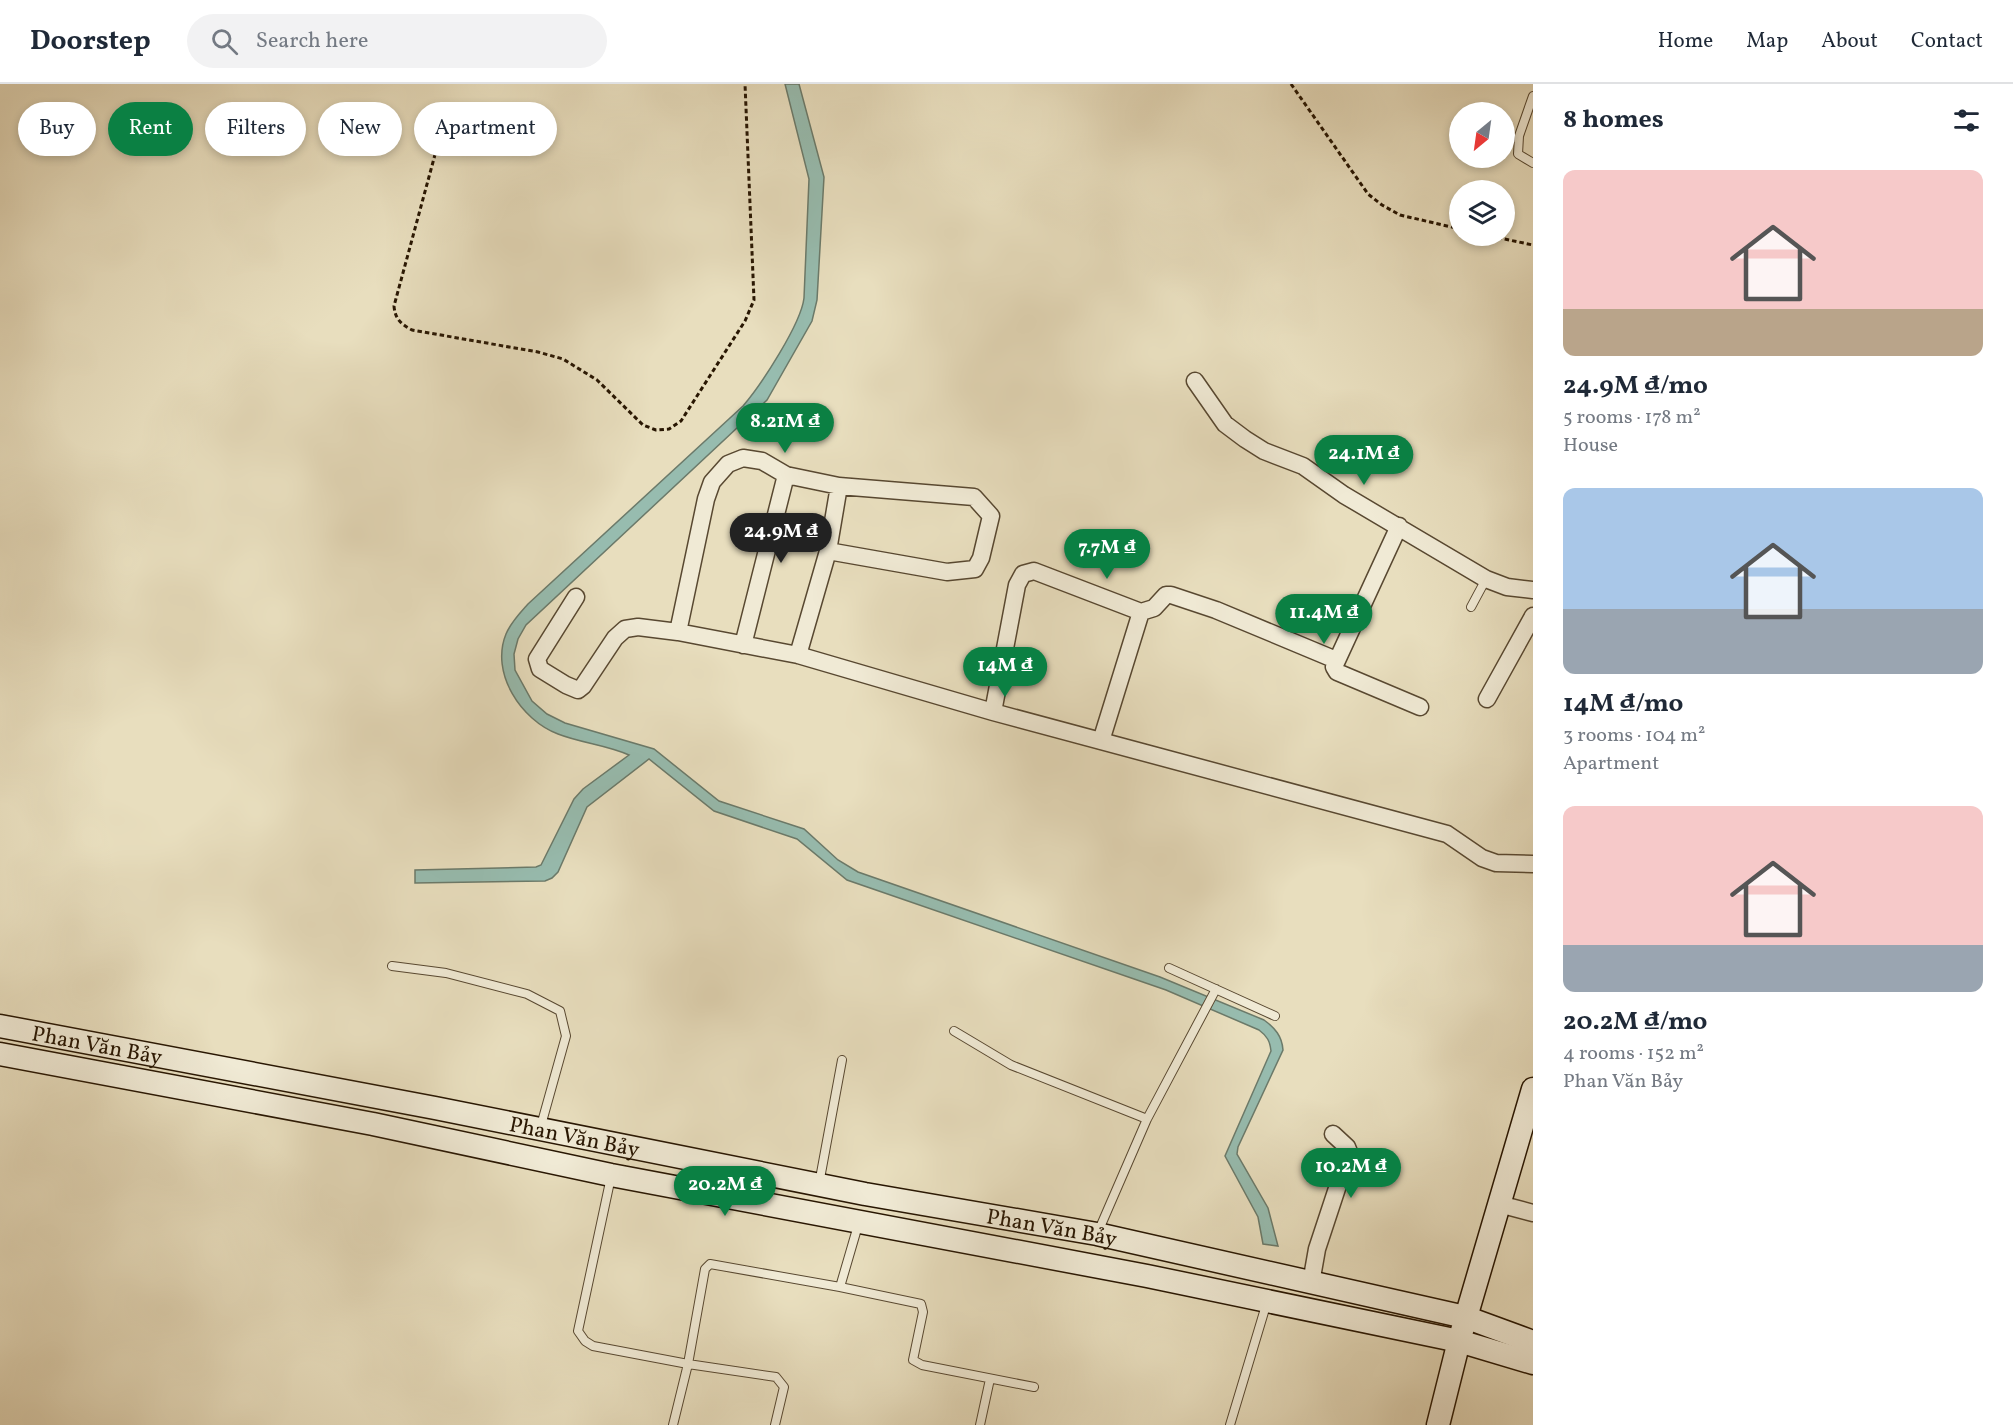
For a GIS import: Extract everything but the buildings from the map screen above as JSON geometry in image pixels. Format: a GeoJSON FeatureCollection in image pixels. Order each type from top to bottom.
{"type":"FeatureCollection","features":[{"type":"Feature","properties":{"kind":"main road","name":"Phan Văn Bảy"},"geometry":{"type":"LineString","coordinates":[[0,1026],[540,1129],[865,1194],[1097,1234],[1466,1317],[1533,1342]]}},
{"type":"Feature","properties":{"kind":"main road","name":"Phan Văn Bảy"},"geometry":{"type":"LineString","coordinates":[[0,1054],[373,1124],[611,1175],[1136,1274],[1458,1341],[1533,1363]]}},
{"type":"Feature","properties":{"kind":"main road"},"geometry":{"type":"LineString","coordinates":[[1438,1425],[1458,1341],[1533,1089]]}},
{"type":"Feature","properties":{"kind":"main road"},"geometry":{"type":"LineString","coordinates":[[859,1222],[865,1194]]}},
{"type":"Feature","properties":{"kind":"street"},"geometry":{"type":"LineString","coordinates":[[1195,381],[1225,424],[1264,451],[1303,466],[1344,495],[1486,579],[1507,587],[1533,590]]}},
{"type":"Feature","properties":{"kind":"street"},"geometry":{"type":"LineString","coordinates":[[678,632],[706,499],[712,482],[728,464],[743,458],[762,460],[786,475],[839,486],[974,497],[991,516],[981,558],[975,569],[947,572],[828,551]]}},
{"type":"Feature","properties":{"kind":"street"},"geometry":{"type":"LineString","coordinates":[[743,645],[786,475]]}},
{"type":"Feature","properties":{"kind":"street"},"geometry":{"type":"LineString","coordinates":[[798,655],[828,551],[839,486]]}},
{"type":"Feature","properties":{"kind":"street"},"geometry":{"type":"LineString","coordinates":[[1399,526],[1334,667],[1337,672],[1420,706]]}},
{"type":"Feature","properties":{"kind":"street"},"geometry":{"type":"LineString","coordinates":[[993,712],[1017,585],[1023,574],[1034,571],[1141,612],[1155,608],[1166,595],[1171,595],[1216,610],[1336,660]]}},
{"type":"Feature","properties":{"kind":"street"},"geometry":{"type":"LineString","coordinates":[[576,597],[537,659],[540,669],[578,690],[615,638],[625,629],[638,627],[678,632],[798,655],[993,712],[1447,834],[1482,858],[1497,863],[1533,864]]}},
{"type":"Feature","properties":{"kind":"street"},"geometry":{"type":"LineString","coordinates":[[1101,741],[1141,612]]}},
{"type":"Feature","properties":{"kind":"street"},"geometry":{"type":"LineString","coordinates":[[1486,699],[1533,616]]}},
{"type":"Feature","properties":{"kind":"street"},"geometry":{"type":"LineString","coordinates":[[1311,1283],[1317,1249],[1349,1152],[1347,1147],[1333,1134]]}},
{"type":"Feature","properties":{"kind":"street"},"geometry":{"type":"LineString","coordinates":[[1499,1204],[1533,1213]]}},
{"type":"Feature","properties":{"kind":"lane"},"geometry":{"type":"LineString","coordinates":[[1533,98],[1519,136],[1518,154],[1533,163]]}},
{"type":"Feature","properties":{"kind":"lane"},"geometry":{"type":"LineString","coordinates":[[1471,607],[1486,579]]}},
{"type":"Feature","properties":{"kind":"lane"},"geometry":{"type":"LineString","coordinates":[[392,966],[446,973],[527,994],[560,1011],[566,1036],[540,1129]]}},
{"type":"Feature","properties":{"kind":"lane"},"geometry":{"type":"LineString","coordinates":[[1169,968],[1214,993],[1275,1016]]}},
{"type":"Feature","properties":{"kind":"lane"},"geometry":{"type":"LineString","coordinates":[[1097,1234],[1147,1119],[1214,993]]}},
{"type":"Feature","properties":{"kind":"lane"},"geometry":{"type":"LineString","coordinates":[[954,1031],[1011,1065],[1147,1119]]}},
{"type":"Feature","properties":{"kind":"lane"},"geometry":{"type":"LineString","coordinates":[[819,1184],[842,1060]]}},
{"type":"Feature","properties":{"kind":"lane"},"geometry":{"type":"LineString","coordinates":[[611,1175],[578,1331],[585,1341],[593,1346],[688,1364],[776,1377],[784,1387],[775,1425]]}},
{"type":"Feature","properties":{"kind":"lane"},"geometry":{"type":"LineString","coordinates":[[840,1287],[859,1222]]}},
{"type":"Feature","properties":{"kind":"lane"},"geometry":{"type":"LineString","coordinates":[[673,1425],[688,1364],[705,1269],[710,1264],[921,1304],[923,1312],[913,1360],[931,1368],[1034,1387]]}},
{"type":"Feature","properties":{"kind":"lane"},"geometry":{"type":"LineString","coordinates":[[1230,1425],[1267,1301]]}},
{"type":"Feature","properties":{"kind":"lane"},"geometry":{"type":"LineString","coordinates":[[980,1425],[990,1379]]}},
{"type":"Feature","properties":{"kind":"path"},"geometry":{"type":"LineString","coordinates":[[435,156],[394,306],[394,315],[401,324],[412,330],[538,352],[563,359],[597,380],[644,425],[656,430],[669,429],[681,421],[745,321],[754,300],[745,84]]}},
{"type":"Feature","properties":{"kind":"path"},"geometry":{"type":"LineString","coordinates":[[1291,84],[1368,194],[1400,215],[1449,226]]}},
{"type":"Feature","properties":{"kind":"path"},"geometry":{"type":"LineString","coordinates":[[1515,241],[1533,245]]}},
{"type":"Feature","properties":{"kind":"water"},"geometry":{"type":"Polygon","coordinates":[[[785,84],[799,84],[824,177],[817,300],[812,321],[767,400],[526,625],[518,639],[514,654],[515,670],[532,701],[547,714],[565,723],[654,749],[719,801],[804,829],[838,860],[858,872],[1160,977],[1264,1020],[1277,1033],[1283,1050],[1238,1147],[1237,1154],[1268,1208],[1278,1246],[1263,1244],[1258,1217],[1225,1156],[1271,1051],[1268,1039],[1259,1030],[1166,990],[847,880],[797,839],[714,811],[649,759],[587,807],[558,872],[552,878],[545,881],[415,883],[415,870],[536,867],[541,865],[574,799],[583,789],[629,755],[558,734],[532,718],[512,693],[502,664],[502,649],[510,626],[528,604],[743,406],[760,384],[796,323],[804,298],[809,179],[785,84]]]}}]}
